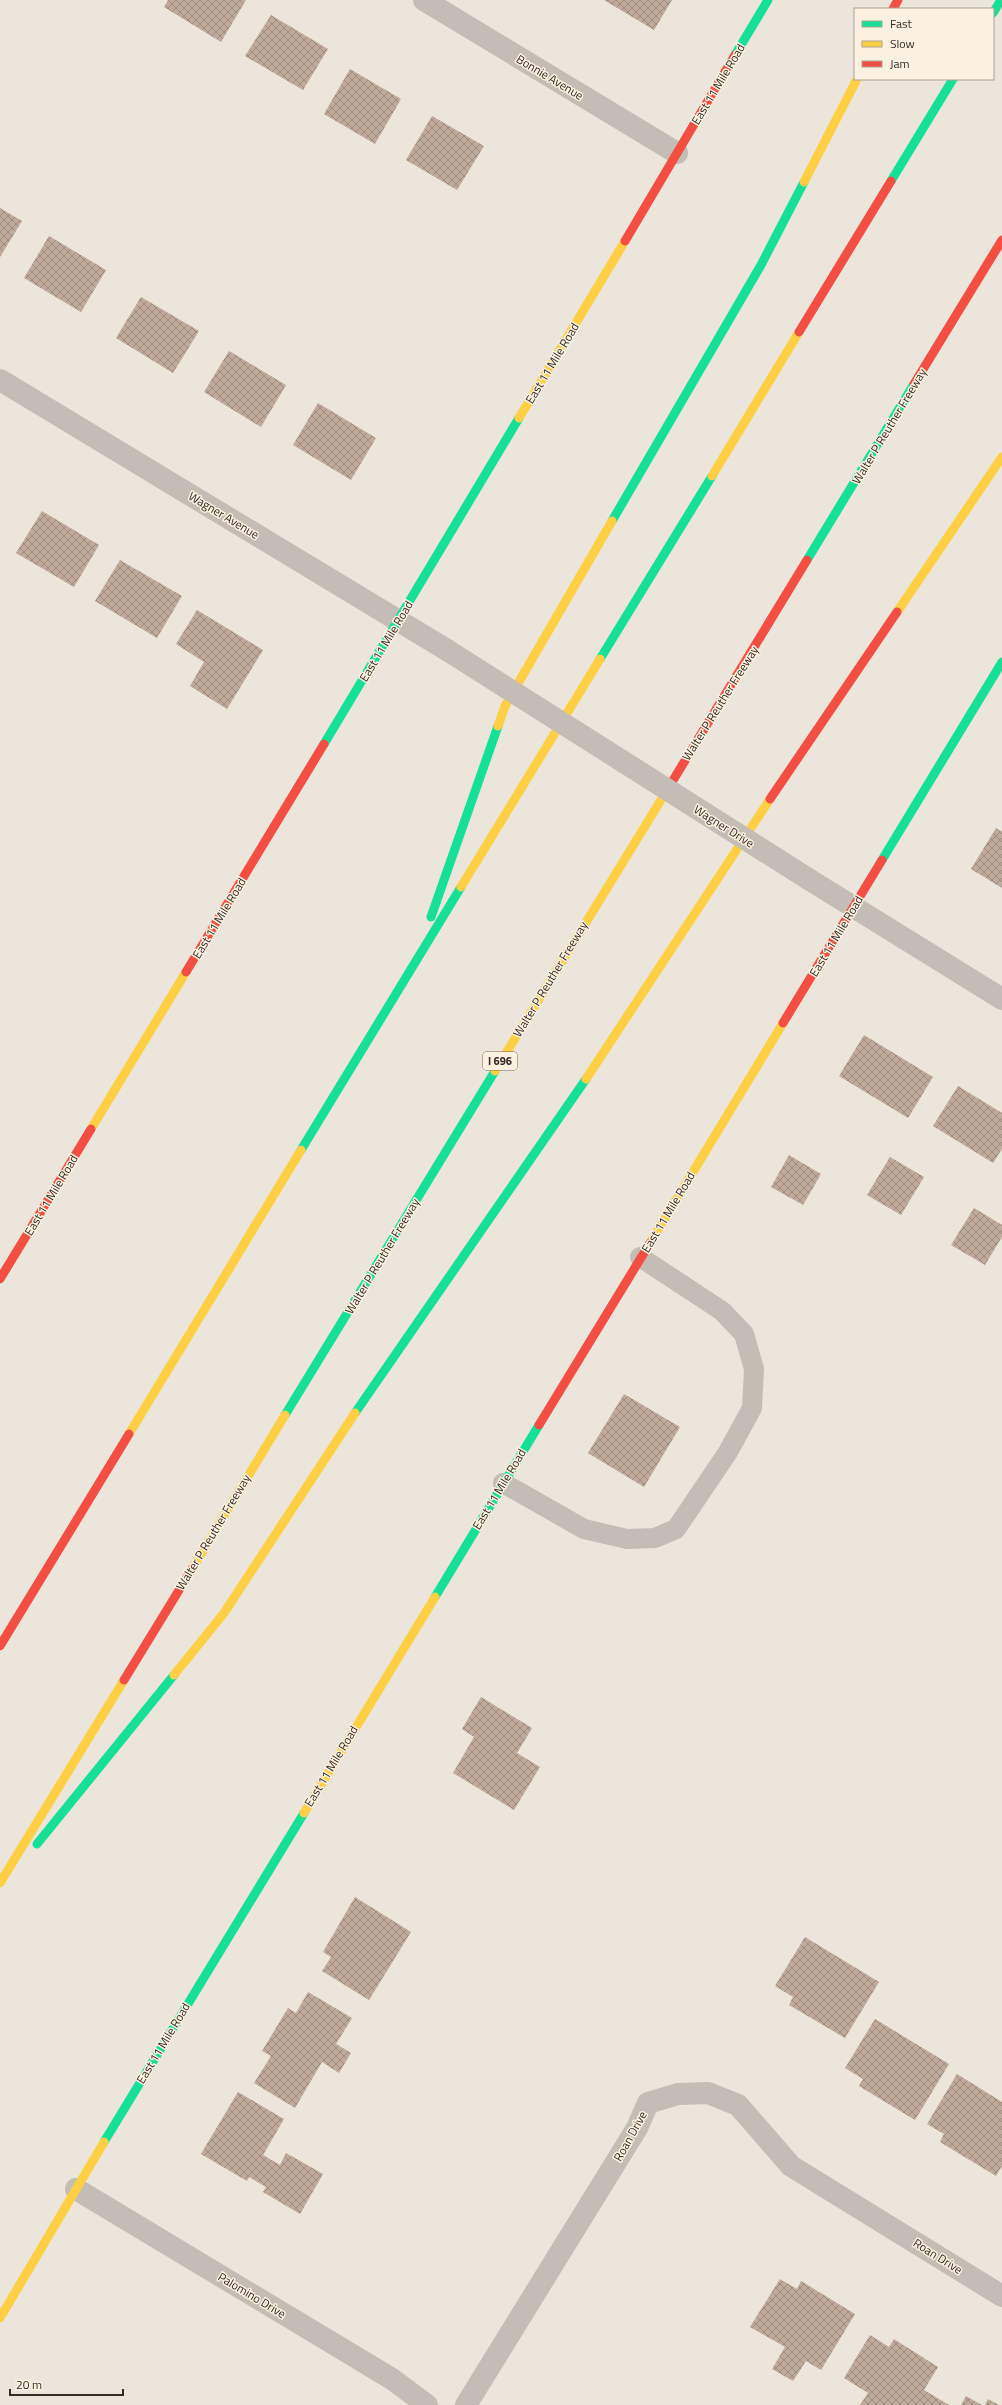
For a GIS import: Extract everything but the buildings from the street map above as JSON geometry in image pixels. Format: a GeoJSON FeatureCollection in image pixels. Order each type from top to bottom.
{"type":"FeatureCollection","features":[{"type":"Feature","properties":{"kind":"main road","name":"East 11 Mile Road"},"geometry":{"type":"LineString","coordinates":[[0,1279],[399,620],[768,0]]}},
{"type":"Feature","properties":{"kind":"main road"},"geometry":{"type":"LineString","coordinates":[[994,11],[1001,0]]}},
{"type":"Feature","properties":{"kind":"main road"},"geometry":{"type":"LineString","coordinates":[[417,958],[505,706],[762,265],[856,80]]}},
{"type":"Feature","properties":{"kind":"main road"},"geometry":{"type":"LineString","coordinates":[[0,1646],[417,958],[739,433],[952,80]]}},
{"type":"Feature","properties":{"kind":"main road","name":"Walter P Reuther Freeway"},"geometry":{"type":"LineString","coordinates":[[0,1883],[1002,240]]}},
{"type":"Feature","properties":{"kind":"main road"},"geometry":{"type":"LineString","coordinates":[[0,1890],[224,1613],[364,1400],[576,1095],[775,791],[1002,457]]}},
{"type":"Feature","properties":{"kind":"main road","name":"East 11 Mile Road"},"geometry":{"type":"LineString","coordinates":[[0,2318],[76,2188],[1002,662]]}},
{"type":"Feature","properties":{"kind":"street","name":"Bonnie Avenue"},"geometry":{"type":"LineString","coordinates":[[424,0],[677,153]]}},
{"type":"Feature","properties":{"kind":"street","name":"Wagner Avenue"},"geometry":{"type":"LineString","coordinates":[[0,380],[447,650]]}},
{"type":"Feature","properties":{"kind":"street","name":"Wagner Drive"},"geometry":{"type":"LineString","coordinates":[[447,650],[810,880],[1002,999]]}},
{"type":"Feature","properties":{"kind":"street","name":"Roan Drive"},"geometry":{"type":"LineString","coordinates":[[466,2405],[637,2128],[648,2103],[678,2094],[708,2093],[738,2105],[791,2166],[1002,2296]]}},
{"type":"Feature","properties":{"kind":"street","name":"Palomino Drive"},"geometry":{"type":"LineString","coordinates":[[76,2188],[392,2379],[427,2405]]}},
{"type":"Feature","properties":{"kind":"lane"},"geometry":{"type":"LineString","coordinates":[[503,1483],[584,1529],[626,1539],[655,1538],[676,1529],[728,1452],[752,1408],[754,1369],[744,1334],[722,1311],[640,1257]]}},
{"type":"Feature","properties":{"kind":"traffic: fast"},"geometry":{"type":"LineString","coordinates":[[735,55],[768,0]]}},
{"type":"Feature","properties":{"kind":"traffic: fast"},"geometry":{"type":"LineString","coordinates":[[994,11],[1001,0]]}},
{"type":"Feature","properties":{"kind":"traffic: fast"},"geometry":{"type":"LineString","coordinates":[[891,181],[952,80]]}},
{"type":"Feature","properties":{"kind":"traffic: fast"},"geometry":{"type":"LineString","coordinates":[[612,521],[761,265],[804,182]]}},
{"type":"Feature","properties":{"kind":"traffic: fast"},"geometry":{"type":"LineString","coordinates":[[807,560],[914,384]]}},
{"type":"Feature","properties":{"kind":"traffic: fast"},"geometry":{"type":"LineString","coordinates":[[324,744],[519,418]]}},
{"type":"Feature","properties":{"kind":"traffic: fast"},"geometry":{"type":"LineString","coordinates":[[600,659],[712,476]]}},
{"type":"Feature","properties":{"kind":"traffic: fast"},"geometry":{"type":"LineString","coordinates":[[882,860],[1002,662]]}},
{"type":"Feature","properties":{"kind":"traffic: fast"},"geometry":{"type":"LineString","coordinates":[[431,917],[498,726]]}},
{"type":"Feature","properties":{"kind":"traffic: fast"},"geometry":{"type":"LineString","coordinates":[[301,1150],[461,887]]}},
{"type":"Feature","properties":{"kind":"traffic: fast"},"geometry":{"type":"LineString","coordinates":[[285,1415],[495,1071]]}},
{"type":"Feature","properties":{"kind":"traffic: fast"},"geometry":{"type":"LineString","coordinates":[[355,1413],[586,1079]]}},
{"type":"Feature","properties":{"kind":"traffic: fast"},"geometry":{"type":"LineString","coordinates":[[435,1597],[539,1425]]}},
{"type":"Feature","properties":{"kind":"traffic: fast"},"geometry":{"type":"LineString","coordinates":[[37,1844],[174,1675]]}},
{"type":"Feature","properties":{"kind":"traffic: fast"},"geometry":{"type":"LineString","coordinates":[[104,2142],[304,1813]]}},
{"type":"Feature","properties":{"kind":"traffic: slow"},"geometry":{"type":"LineString","coordinates":[[804,182],[856,80]]}},
{"type":"Feature","properties":{"kind":"traffic: slow"},"geometry":{"type":"LineString","coordinates":[[519,418],[625,241]]}},
{"type":"Feature","properties":{"kind":"traffic: slow"},"geometry":{"type":"LineString","coordinates":[[712,476],[799,332]]}},
{"type":"Feature","properties":{"kind":"traffic: slow"},"geometry":{"type":"LineString","coordinates":[[897,612],[1002,457]]}},
{"type":"Feature","properties":{"kind":"traffic: slow"},"geometry":{"type":"LineString","coordinates":[[498,726],[505,706],[612,521]]}},
{"type":"Feature","properties":{"kind":"traffic: slow"},"geometry":{"type":"LineString","coordinates":[[461,887],[600,659]]}},
{"type":"Feature","properties":{"kind":"traffic: slow"},"geometry":{"type":"LineString","coordinates":[[495,1071],[672,782]]}},
{"type":"Feature","properties":{"kind":"traffic: slow"},"geometry":{"type":"LineString","coordinates":[[586,1079],[770,799]]}},
{"type":"Feature","properties":{"kind":"traffic: slow"},"geometry":{"type":"LineString","coordinates":[[91,1129],[186,972]]}},
{"type":"Feature","properties":{"kind":"traffic: slow"},"geometry":{"type":"LineString","coordinates":[[650,1243],[783,1023]]}},
{"type":"Feature","properties":{"kind":"traffic: slow"},"geometry":{"type":"LineString","coordinates":[[129,1434],[301,1150]]}},
{"type":"Feature","properties":{"kind":"traffic: slow"},"geometry":{"type":"LineString","coordinates":[[174,1675],[224,1613],[355,1413]]}},
{"type":"Feature","properties":{"kind":"traffic: slow"},"geometry":{"type":"LineString","coordinates":[[192,1569],[285,1415]]}},
{"type":"Feature","properties":{"kind":"traffic: slow"},"geometry":{"type":"LineString","coordinates":[[304,1813],[435,1597]]}},
{"type":"Feature","properties":{"kind":"traffic: slow"},"geometry":{"type":"LineString","coordinates":[[0,1883],[124,1680]]}},
{"type":"Feature","properties":{"kind":"traffic: slow"},"geometry":{"type":"LineString","coordinates":[[0,2318],[104,2142]]}},
{"type":"Feature","properties":{"kind":"traffic: jam"},"geometry":{"type":"LineString","coordinates":[[894,8],[898,0]]}},
{"type":"Feature","properties":{"kind":"traffic: jam"},"geometry":{"type":"LineString","coordinates":[[625,241],[735,55]]}},
{"type":"Feature","properties":{"kind":"traffic: jam"},"geometry":{"type":"LineString","coordinates":[[799,332],[891,181]]}},
{"type":"Feature","properties":{"kind":"traffic: jam"},"geometry":{"type":"LineString","coordinates":[[914,384],[1002,240]]}},
{"type":"Feature","properties":{"kind":"traffic: jam"},"geometry":{"type":"LineString","coordinates":[[672,782],[807,560]]}},
{"type":"Feature","properties":{"kind":"traffic: jam"},"geometry":{"type":"LineString","coordinates":[[770,799],[897,612]]}},
{"type":"Feature","properties":{"kind":"traffic: jam"},"geometry":{"type":"LineString","coordinates":[[186,972],[324,744]]}},
{"type":"Feature","properties":{"kind":"traffic: jam"},"geometry":{"type":"LineString","coordinates":[[783,1023],[882,860]]}},
{"type":"Feature","properties":{"kind":"traffic: jam"},"geometry":{"type":"LineString","coordinates":[[0,1279],[91,1129]]}},
{"type":"Feature","properties":{"kind":"traffic: jam"},"geometry":{"type":"LineString","coordinates":[[539,1425],[650,1243]]}},
{"type":"Feature","properties":{"kind":"traffic: jam"},"geometry":{"type":"LineString","coordinates":[[0,1646],[129,1434]]}},
{"type":"Feature","properties":{"kind":"traffic: jam"},"geometry":{"type":"LineString","coordinates":[[124,1680],[192,1569]]}}]}
